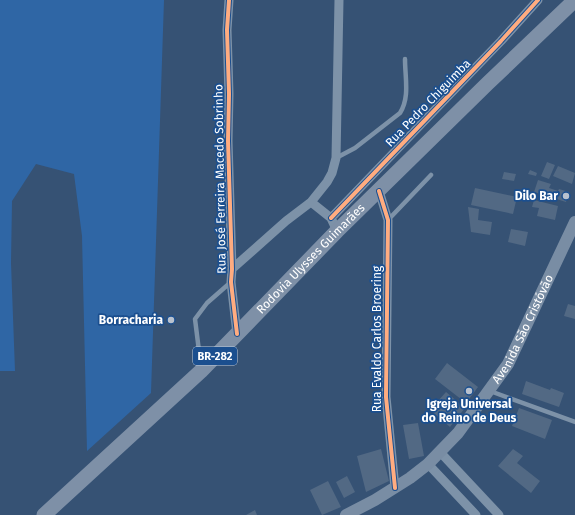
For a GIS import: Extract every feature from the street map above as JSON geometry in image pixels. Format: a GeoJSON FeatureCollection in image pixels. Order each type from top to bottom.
{"type":"FeatureCollection","features":[{"type":"Feature","properties":{"kind":"highway","name":"Rodovia Ulysses Guimarães"},"geometry":{"type":"LineString","coordinates":[[44,515],[201,371],[237,334],[334,225],[379,191],[488,83],[575,0]]}},
{"type":"Feature","properties":{"kind":"main road","name":"Avenida São Cristóvão"},"geometry":{"type":"LineString","coordinates":[[346,515],[396,488],[428,464],[458,433],[508,364],[575,222]]}},
{"type":"Feature","properties":{"kind":"street","name":"Rua José Ferreira Macedo Sobrinho"},"geometry":{"type":"LineString","coordinates":[[229,0],[227,30],[229,94],[228,140],[232,269],[230,282],[237,334]]}},
{"type":"Feature","properties":{"kind":"street"},"geometry":{"type":"LineString","coordinates":[[232,269],[286,221],[311,202],[327,182],[332,173],[336,158],[339,0]]}},
{"type":"Feature","properties":{"kind":"street","name":"Rua Pedro Chiguimba"},"geometry":{"type":"LineString","coordinates":[[334,225],[538,0]]}},
{"type":"Feature","properties":{"kind":"street","name":"Rua Evaldo Carlos Broering"},"geometry":{"type":"LineString","coordinates":[[379,191],[388,220],[386,396],[396,488]]}},
{"type":"Feature","properties":{"kind":"street"},"geometry":{"type":"LineString","coordinates":[[311,202],[334,225]]}},
{"type":"Feature","properties":{"kind":"street"},"geometry":{"type":"LineString","coordinates":[[440,452],[499,515]]}},
{"type":"Feature","properties":{"kind":"street"},"geometry":{"type":"LineString","coordinates":[[428,464],[476,515]]}},
{"type":"Feature","properties":{"kind":"lane"},"geometry":{"type":"LineString","coordinates":[[336,158],[355,148],[400,113],[406,99],[405,59]]}},
{"type":"Feature","properties":{"kind":"lane"},"geometry":{"type":"LineString","coordinates":[[388,220],[431,175]]}},
{"type":"Feature","properties":{"kind":"lane"},"geometry":{"type":"LineString","coordinates":[[201,371],[195,319],[206,303],[230,282]]}},
{"type":"Feature","properties":{"kind":"lane"},"geometry":{"type":"LineString","coordinates":[[490,390],[575,422]]}},
{"type":"Feature","properties":{"kind":"shaded area"},"geometry":{"type":"Polygon","coordinates":[[[0,0],[164,0],[151,393],[87,451],[82,236],[74,174],[36,164],[12,201],[11,263],[15,371],[0,371],[0,0]]]}},
{"type":"Feature","properties":{"kind":"building"},"geometry":{"type":"Polygon","coordinates":[[[547,162],[555,165],[549,179],[541,176],[547,162]]]}},
{"type":"Feature","properties":{"kind":"building"},"geometry":{"type":"Polygon","coordinates":[[[558,166],[575,173],[572,184],[553,176],[558,166]]]}},
{"type":"Feature","properties":{"kind":"building"},"geometry":{"type":"Polygon","coordinates":[[[530,170],[537,173],[536,176],[528,174],[530,170]]]}},
{"type":"Feature","properties":{"kind":"building"},"geometry":{"type":"Polygon","coordinates":[[[504,172],[516,174],[514,181],[502,179],[504,172]]]}},
{"type":"Feature","properties":{"kind":"building"},"geometry":{"type":"Polygon","coordinates":[[[538,180],[551,184],[549,188],[569,192],[566,202],[534,192],[538,180]]]}},
{"type":"Feature","properties":{"kind":"building"},"geometry":{"type":"Polygon","coordinates":[[[475,188],[517,197],[513,214],[471,205],[475,188]]]}},
{"type":"Feature","properties":{"kind":"building"},"geometry":{"type":"Polygon","coordinates":[[[534,200],[558,206],[555,220],[537,216],[539,208],[532,207],[534,200]]]}},
{"type":"Feature","properties":{"kind":"building"},"geometry":{"type":"Polygon","coordinates":[[[468,207],[479,209],[478,220],[492,222],[490,235],[471,232],[468,207]]]}},
{"type":"Feature","properties":{"kind":"building"},"geometry":{"type":"Polygon","coordinates":[[[511,229],[528,232],[525,246],[508,242],[511,229]]]}},
{"type":"Feature","properties":{"kind":"building"},"geometry":{"type":"Polygon","coordinates":[[[568,304],[575,306],[575,319],[564,316],[568,304]]]}},
{"type":"Feature","properties":{"kind":"building"},"geometry":{"type":"Polygon","coordinates":[[[447,363],[478,387],[466,403],[435,379],[447,363]]]}},
{"type":"Feature","properties":{"kind":"building"},"geometry":{"type":"Polygon","coordinates":[[[526,381],[550,390],[551,388],[564,393],[559,407],[522,394],[526,381]]]}},
{"type":"Feature","properties":{"kind":"building"},"geometry":{"type":"Polygon","coordinates":[[[446,392],[465,408],[450,427],[430,410],[446,392]]]}},
{"type":"Feature","properties":{"kind":"building"},"geometry":{"type":"Polygon","coordinates":[[[519,408],[552,420],[545,439],[512,426],[519,408]]]}},
{"type":"Feature","properties":{"kind":"building"},"geometry":{"type":"Polygon","coordinates":[[[418,423],[424,456],[409,459],[403,425],[418,423]]]}},
{"type":"Feature","properties":{"kind":"building"},"geometry":{"type":"Polygon","coordinates":[[[381,449],[389,481],[366,492],[357,456],[381,449]]]}},
{"type":"Feature","properties":{"kind":"building"},"geometry":{"type":"Polygon","coordinates":[[[513,449],[523,456],[517,463],[540,481],[531,493],[498,466],[513,449]]]}},
{"type":"Feature","properties":{"kind":"building"},"geometry":{"type":"Polygon","coordinates":[[[347,476],[355,492],[344,498],[336,482],[347,476]]]}},
{"type":"Feature","properties":{"kind":"building"},"geometry":{"type":"Polygon","coordinates":[[[328,481],[341,507],[322,515],[310,490],[328,481]]]}},
{"type":"Feature","properties":{"kind":"building"},"geometry":{"type":"Polygon","coordinates":[[[255,510],[257,515],[246,515],[255,510]]]}},
{"type":"Feature","properties":{"kind":"cycle path"},"geometry":{"type":"LineString","coordinates":[[229,0],[227,30],[229,94],[228,141],[232,269],[231,282],[237,334]]}},
{"type":"Feature","properties":{"kind":"cycle path"},"geometry":{"type":"LineString","coordinates":[[331,218],[501,41],[538,0]]}},
{"type":"Feature","properties":{"kind":"cycle path"},"geometry":{"type":"LineString","coordinates":[[379,191],[388,220],[386,397],[395,488]]}},
{"type":"Feature","properties":{"kind":"place","name":"Dilo Bar"},"geometry":{"type":"Point","coordinates":[566,196]}},
{"type":"Feature","properties":{"kind":"place","name":"Borracharia"},"geometry":{"type":"Point","coordinates":[171,320]}},
{"type":"Feature","properties":{"kind":"place","name":"Igreja Universal do Reino de Deus"},"geometry":{"type":"Point","coordinates":[469,391]}}]}
